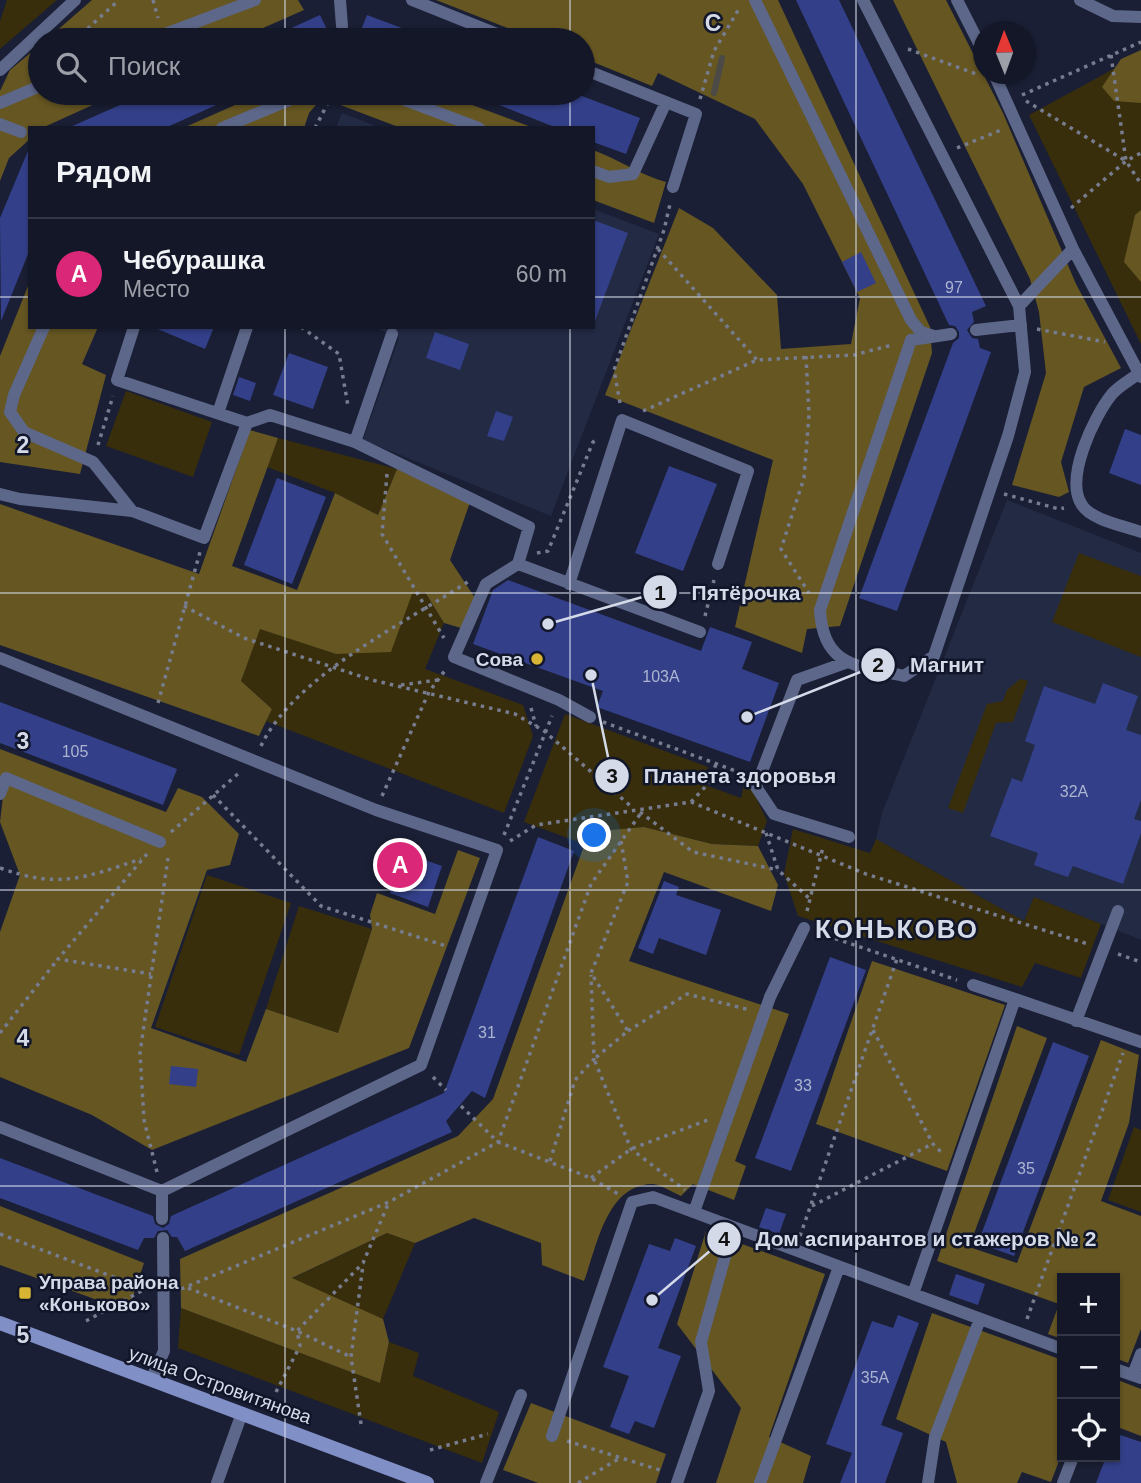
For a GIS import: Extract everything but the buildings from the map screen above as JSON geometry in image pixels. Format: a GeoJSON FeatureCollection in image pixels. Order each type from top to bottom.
{"type":"FeatureCollection","features":[{"type":"Feature","properties":{"kind":"main road","name":"улица Островитянова"},"geometry":{"type":"LineString","coordinates":[[0,1323],[242,1413],[400,1478],[426,1483]]}},
{"type":"Feature","properties":{"kind":"lane"},"geometry":{"type":"LineString","coordinates":[[45,28],[75,0]]}},
{"type":"Feature","properties":{"kind":"lane"},"geometry":{"type":"LineString","coordinates":[[181,28],[255,0]]}},
{"type":"Feature","properties":{"kind":"lane"},"geometry":{"type":"LineString","coordinates":[[340,0],[342,26]]}},
{"type":"Feature","properties":{"kind":"lane"},"geometry":{"type":"LineString","coordinates":[[412,0],[482,28]]}},
{"type":"Feature","properties":{"kind":"lane"},"geometry":{"type":"LineString","coordinates":[[755,0],[911,320],[922,332],[935,336]]}},
{"type":"Feature","properties":{"kind":"lane"},"geometry":{"type":"LineString","coordinates":[[849,837],[774,814],[756,786],[797,680],[845,663],[904,676],[934,656],[991,490],[1025,372],[1019,306],[863,0]]}},
{"type":"Feature","properties":{"kind":"lane"},"geometry":{"type":"LineString","coordinates":[[957,0],[973,31]]}},
{"type":"Feature","properties":{"kind":"lane"},"geometry":{"type":"LineString","coordinates":[[1080,0],[1114,16],[1141,17]]}},
{"type":"Feature","properties":{"kind":"lane"},"geometry":{"type":"LineString","coordinates":[[0,70],[28,44]]}},
{"type":"Feature","properties":{"kind":"lane"},"geometry":{"type":"LineString","coordinates":[[595,74],[696,114],[673,187]]}},
{"type":"Feature","properties":{"kind":"lane"},"geometry":{"type":"LineString","coordinates":[[999,84],[1058,219],[1139,375],[1112,394],[1092,427],[1077,463],[1080,503],[1088,512],[1141,532]]}},
{"type":"Feature","properties":{"kind":"lane"},"geometry":{"type":"LineString","coordinates":[[0,103],[28,91]]}},
{"type":"Feature","properties":{"kind":"lane"},"geometry":{"type":"LineString","coordinates":[[595,172],[609,177],[633,174],[666,102]]}},
{"type":"Feature","properties":{"kind":"lane"},"geometry":{"type":"LineString","coordinates":[[227,126],[277,105]]}},
{"type":"Feature","properties":{"kind":"lane"},"geometry":{"type":"LineString","coordinates":[[418,105],[474,126]]}},
{"type":"Feature","properties":{"kind":"lane"},"geometry":{"type":"LineString","coordinates":[[0,124],[21,132]]}},
{"type":"Feature","properties":{"kind":"lane"},"geometry":{"type":"LineString","coordinates":[[1019,306],[1073,249]]}},
{"type":"Feature","properties":{"kind":"lane"},"geometry":{"type":"LineString","coordinates":[[976,330],[1021,325]]}},
{"type":"Feature","properties":{"kind":"lane"},"geometry":{"type":"LineString","coordinates":[[43,329],[14,395],[10,412],[24,432],[93,462],[132,511]]}},
{"type":"Feature","properties":{"kind":"lane"},"geometry":{"type":"LineString","coordinates":[[133,329],[117,380],[247,423],[270,415],[355,442],[529,527],[519,560],[486,584],[454,657],[559,700],[590,718]]}},
{"type":"Feature","properties":{"kind":"lane"},"geometry":{"type":"LineString","coordinates":[[218,413],[246,329]]}},
{"type":"Feature","properties":{"kind":"lane"},"geometry":{"type":"LineString","coordinates":[[355,442],[392,334]]}},
{"type":"Feature","properties":{"kind":"lane"},"geometry":{"type":"LineString","coordinates":[[845,663],[821,633],[820,610],[911,340],[951,334]]}},
{"type":"Feature","properties":{"kind":"lane"},"geometry":{"type":"LineString","coordinates":[[569,584],[622,420],[748,471],[719,564]]}},
{"type":"Feature","properties":{"kind":"lane"},"geometry":{"type":"LineString","coordinates":[[0,494],[20,499],[132,511],[204,538],[247,423]]}},
{"type":"Feature","properties":{"kind":"lane"},"geometry":{"type":"LineString","coordinates":[[519,560],[569,584],[700,632]]}},
{"type":"Feature","properties":{"kind":"lane"},"geometry":{"type":"LineString","coordinates":[[0,658],[376,810],[497,850],[421,1065],[162,1191],[0,1127]]}},
{"type":"Feature","properties":{"kind":"lane"},"geometry":{"type":"LineString","coordinates":[[0,794],[3,777],[160,842]]}},
{"type":"Feature","properties":{"kind":"lane"},"geometry":{"type":"LineString","coordinates":[[1076,1021],[1118,911]]}},
{"type":"Feature","properties":{"kind":"lane"},"geometry":{"type":"LineString","coordinates":[[696,1206],[764,1013],[804,928]]}},
{"type":"Feature","properties":{"kind":"lane"},"geometry":{"type":"LineString","coordinates":[[972,985],[1135,1040]]}},
{"type":"Feature","properties":{"kind":"lane"},"geometry":{"type":"LineString","coordinates":[[913,1294],[1015,999]]}},
{"type":"Feature","properties":{"kind":"lane"},"geometry":{"type":"LineString","coordinates":[[162,1191],[162,1219]]}},
{"type":"Feature","properties":{"kind":"lane"},"geometry":{"type":"LineString","coordinates":[[552,1436],[632,1202],[653,1198],[696,1206],[733,1228],[1057,1347]]}},
{"type":"Feature","properties":{"kind":"lane"},"geometry":{"type":"LineString","coordinates":[[678,1479],[709,1391],[701,1342],[733,1228]]}},
{"type":"Feature","properties":{"kind":"lane"},"geometry":{"type":"LineString","coordinates":[[151,1380],[164,1350],[163,1238]]}},
{"type":"Feature","properties":{"kind":"lane"},"geometry":{"type":"LineString","coordinates":[[760,1483],[839,1267]]}},
{"type":"Feature","properties":{"kind":"lane"},"geometry":{"type":"LineString","coordinates":[[928,1483],[935,1437],[980,1319]]}},
{"type":"Feature","properties":{"kind":"lane"},"geometry":{"type":"LineString","coordinates":[[1120,1370],[1137,1377],[1141,1354]]}},
{"type":"Feature","properties":{"kind":"lane"},"geometry":{"type":"LineString","coordinates":[[486,1483],[521,1395]]}},
{"type":"Feature","properties":{"kind":"lane"},"geometry":{"type":"LineString","coordinates":[[217,1483],[242,1413]]}},
{"type":"Feature","properties":{"kind":"lane"},"geometry":{"type":"LineString","coordinates":[[1063,1483],[1071,1462]]}},
{"type":"Feature","properties":{"kind":"path"},"geometry":{"type":"LineString","coordinates":[[88,28],[119,0]]}},
{"type":"Feature","properties":{"kind":"path"},"geometry":{"type":"LineString","coordinates":[[696,114],[714,51],[744,0]]}},
{"type":"Feature","properties":{"kind":"path"},"geometry":{"type":"LineString","coordinates":[[884,40],[973,70]]}},
{"type":"Feature","properties":{"kind":"path"},"geometry":{"type":"LineString","coordinates":[[1126,161],[1018,97],[1141,43]]}},
{"type":"Feature","properties":{"kind":"path"},"geometry":{"type":"LineString","coordinates":[[1111,55],[1126,161],[1141,184]]}},
{"type":"Feature","properties":{"kind":"path"},"geometry":{"type":"LineString","coordinates":[[316,126],[325,105]]}},
{"type":"Feature","properties":{"kind":"path"},"geometry":{"type":"LineString","coordinates":[[942,155],[1017,123]]}},
{"type":"Feature","properties":{"kind":"path"},"geometry":{"type":"LineString","coordinates":[[1058,219],[1126,161],[1141,153]]}},
{"type":"Feature","properties":{"kind":"path"},"geometry":{"type":"LineString","coordinates":[[622,420],[614,370],[658,248],[673,187]]}},
{"type":"Feature","properties":{"kind":"path"},"geometry":{"type":"LineString","coordinates":[[658,248],[757,360]]}},
{"type":"Feature","properties":{"kind":"path"},"geometry":{"type":"LineString","coordinates":[[1021,325],[1122,345]]}},
{"type":"Feature","properties":{"kind":"path"},"geometry":{"type":"LineString","coordinates":[[305,329],[339,354],[355,442]]}},
{"type":"Feature","properties":{"kind":"path"},"geometry":{"type":"LineString","coordinates":[[519,560],[548,551],[593,442],[622,420],[757,360],[854,355],[911,340]]}},
{"type":"Feature","properties":{"kind":"path"},"geometry":{"type":"LineString","coordinates":[[806,356],[809,415],[804,478],[781,549],[820,610]]}},
{"type":"Feature","properties":{"kind":"path"},"geometry":{"type":"LineString","coordinates":[[93,462],[117,380]]}},
{"type":"Feature","properties":{"kind":"path"},"geometry":{"type":"LineString","coordinates":[[376,810],[429,692],[454,657],[428,608],[382,534],[388,458]]}},
{"type":"Feature","properties":{"kind":"path"},"geometry":{"type":"LineString","coordinates":[[991,490],[1059,509],[1080,503]]}},
{"type":"Feature","properties":{"kind":"path"},"geometry":{"type":"LineString","coordinates":[[154,719],[204,538]]}},
{"type":"Feature","properties":{"kind":"path"},"geometry":{"type":"LineString","coordinates":[[700,632],[719,564]]}},
{"type":"Feature","properties":{"kind":"path"},"geometry":{"type":"LineString","coordinates":[[0,1033],[58,959],[143,859],[254,760],[271,724],[332,667],[478,575]]}},
{"type":"Feature","properties":{"kind":"path"},"geometry":{"type":"LineString","coordinates":[[184,606],[244,638],[332,667],[372,680],[516,714],[544,731],[634,809],[693,852],[778,870]]}},
{"type":"Feature","properties":{"kind":"path"},"geometry":{"type":"LineString","coordinates":[[399,685],[438,680]]}},
{"type":"Feature","properties":{"kind":"path"},"geometry":{"type":"LineString","coordinates":[[497,850],[509,827],[544,731],[559,700]]}},
{"type":"Feature","properties":{"kind":"path"},"geometry":{"type":"LineString","coordinates":[[590,718],[759,780]]}},
{"type":"Feature","properties":{"kind":"path"},"geometry":{"type":"LineString","coordinates":[[691,802],[709,783],[716,764]]}},
{"type":"Feature","properties":{"kind":"path"},"geometry":{"type":"LineString","coordinates":[[213,795],[321,906],[461,951]]}},
{"type":"Feature","properties":{"kind":"path"},"geometry":{"type":"LineString","coordinates":[[497,850],[536,825],[691,802],[866,874],[1141,962]]}},
{"type":"Feature","properties":{"kind":"path"},"geometry":{"type":"LineString","coordinates":[[0,1234],[165,1296],[389,1202],[498,1142],[591,884],[620,838],[641,813]]}},
{"type":"Feature","properties":{"kind":"path"},"geometry":{"type":"LineString","coordinates":[[774,814],[766,834],[778,870],[810,899],[828,832]]}},
{"type":"Feature","properties":{"kind":"path"},"geometry":{"type":"LineString","coordinates":[[620,838],[628,881],[591,973],[594,1059],[631,1149],[696,1206]]}},
{"type":"Feature","properties":{"kind":"path"},"geometry":{"type":"LineString","coordinates":[[160,842],[169,852],[140,1053],[144,1120],[162,1191]]}},
{"type":"Feature","properties":{"kind":"path"},"geometry":{"type":"LineString","coordinates":[[0,868],[20,875],[60,882],[84,878],[143,859]]}},
{"type":"Feature","properties":{"kind":"path"},"geometry":{"type":"LineString","coordinates":[[804,928],[972,985]]}},
{"type":"Feature","properties":{"kind":"path"},"geometry":{"type":"LineString","coordinates":[[58,959],[151,974]]}},
{"type":"Feature","properties":{"kind":"path"},"geometry":{"type":"LineString","coordinates":[[794,1251],[897,959]]}},
{"type":"Feature","properties":{"kind":"path"},"geometry":{"type":"LineString","coordinates":[[591,973],[628,1031]]}},
{"type":"Feature","properties":{"kind":"path"},"geometry":{"type":"LineString","coordinates":[[550,1161],[575,1080],[594,1059],[628,1031],[687,995],[764,1013]]}},
{"type":"Feature","properties":{"kind":"path"},"geometry":{"type":"LineString","coordinates":[[872,1029],[933,1144],[957,1168]]}},
{"type":"Feature","properties":{"kind":"path"},"geometry":{"type":"LineString","coordinates":[[1021,1334],[1135,1040]]}},
{"type":"Feature","properties":{"kind":"path"},"geometry":{"type":"LineString","coordinates":[[461,1105],[498,1142],[590,1178],[632,1202]]}},
{"type":"Feature","properties":{"kind":"path"},"geometry":{"type":"LineString","coordinates":[[590,1178],[631,1149],[729,1112]]}},
{"type":"Feature","properties":{"kind":"path"},"geometry":{"type":"LineString","coordinates":[[810,1207],[933,1144]]}},
{"type":"Feature","properties":{"kind":"path"},"geometry":{"type":"LineString","coordinates":[[361,1424],[351,1357],[363,1263],[389,1202]]}},
{"type":"Feature","properties":{"kind":"path"},"geometry":{"type":"LineString","coordinates":[[297,1331],[363,1263]]}},
{"type":"Feature","properties":{"kind":"path"},"geometry":{"type":"LineString","coordinates":[[186,1287],[297,1331],[351,1357]]}},
{"type":"Feature","properties":{"kind":"path"},"geometry":{"type":"LineString","coordinates":[[86,1321],[145,1289]]}},
{"type":"Feature","properties":{"kind":"path"},"geometry":{"type":"LineString","coordinates":[[276,1392],[300,1346],[297,1331]]}},
{"type":"Feature","properties":{"kind":"path"},"geometry":{"type":"LineString","coordinates":[[430,1450],[509,1428]]}},
{"type":"Feature","properties":{"kind":"path"},"geometry":{"type":"LineString","coordinates":[[552,1436],[678,1479]]}},
{"type":"Feature","properties":{"kind":"path"},"geometry":{"type":"LineString","coordinates":[[578,1483],[620,1458]]}},
{"type":"Feature","properties":{"kind":"shaded area"},"geometry":{"type":"Polygon","coordinates":[[[7,0],[57,0],[0,49],[0,21],[7,0]]]}},
{"type":"Feature","properties":{"kind":"shaded area"},"geometry":{"type":"Polygon","coordinates":[[[92,0],[298,0],[304,10],[263,28],[60,28],[92,0]]]}},
{"type":"Feature","properties":{"kind":"shaded area"},"geometry":{"type":"Polygon","coordinates":[[[436,0],[778,0],[930,327],[932,353],[840,626],[807,629],[802,653],[735,627],[773,460],[605,395],[679,208],[713,228],[777,295],[781,349],[851,344],[860,298],[803,184],[755,119],[658,73],[652,86],[595,63],[595,28],[507,28],[436,0]]]}},
{"type":"Feature","properties":{"kind":"shaded area"},"geometry":{"type":"Polygon","coordinates":[[[893,0],[946,0],[973,54],[973,84],[988,84],[1076,284],[1121,368],[1084,387],[1061,462],[1069,492],[1059,497],[1012,485],[1046,373],[1039,312],[1030,279],[893,0]]]}},
{"type":"Feature","properties":{"kind":"shaded area"},"geometry":{"type":"Polygon","coordinates":[[[1141,50],[1141,103],[1114,101],[1102,87],[1121,59],[1141,50]]]}},
{"type":"Feature","properties":{"kind":"shaded area"},"geometry":{"type":"Polygon","coordinates":[[[1141,54],[1141,344],[1029,115],[1141,54]]]}},
{"type":"Feature","properties":{"kind":"shaded area"},"geometry":{"type":"Polygon","coordinates":[[[28,55],[28,105],[93,105],[46,126],[28,126],[28,141],[9,158],[0,181],[0,91],[10,70],[28,55]]]}},
{"type":"Feature","properties":{"kind":"shaded area"},"geometry":{"type":"Polygon","coordinates":[[[235,105],[316,105],[309,113],[305,126],[188,126],[235,105]]]}},
{"type":"Feature","properties":{"kind":"shaded area"},"geometry":{"type":"Polygon","coordinates":[[[340,105],[472,105],[529,126],[396,126],[340,105]]]}},
{"type":"Feature","properties":{"kind":"shaded area"},"geometry":{"type":"Polygon","coordinates":[[[342,113],[376,126],[337,126],[342,113]]]}},
{"type":"Feature","properties":{"kind":"shaded area"},"geometry":{"type":"Polygon","coordinates":[[[595,151],[666,182],[654,223],[595,201],[595,151]]]}},
{"type":"Feature","properties":{"kind":"shaded area"},"geometry":{"type":"Polygon","coordinates":[[[595,210],[659,234],[551,516],[363,440],[399,338],[378,329],[595,329],[595,210]]]}},
{"type":"Feature","properties":{"kind":"shaded area"},"geometry":{"type":"Polygon","coordinates":[[[1141,210],[1141,282],[1124,262],[1135,215],[1141,210]]]}},
{"type":"Feature","properties":{"kind":"shaded area"},"geometry":{"type":"Polygon","coordinates":[[[28,286],[28,329],[97,329],[82,364],[106,375],[80,474],[0,462],[0,356],[28,286]]]}},
{"type":"Feature","properties":{"kind":"shaded area"},"geometry":{"type":"Polygon","coordinates":[[[126,391],[212,422],[193,477],[106,446],[126,391]]]}},
{"type":"Feature","properties":{"kind":"shaded area"},"geometry":{"type":"Polygon","coordinates":[[[250,430],[278,438],[232,566],[297,590],[335,493],[378,515],[397,469],[470,502],[450,560],[475,598],[461,628],[444,623],[425,592],[412,594],[391,652],[336,654],[260,629],[241,681],[272,709],[259,736],[0,645],[0,504],[199,574],[250,430]]]}},
{"type":"Feature","properties":{"kind":"shaded area"},"geometry":{"type":"Polygon","coordinates":[[[278,438],[397,469],[378,515],[335,493],[267,467],[278,438]]]}},
{"type":"Feature","properties":{"kind":"shaded area"},"geometry":{"type":"Polygon","coordinates":[[[1007,500],[1141,553],[1141,940],[1034,897],[1024,921],[876,839],[882,813],[1007,500]]]}},
{"type":"Feature","properties":{"kind":"shaded area"},"geometry":{"type":"Polygon","coordinates":[[[1079,553],[1141,576],[1141,657],[1052,622],[1079,553]]]}},
{"type":"Feature","properties":{"kind":"shaded area"},"geometry":{"type":"Polygon","coordinates":[[[425,592],[444,623],[425,669],[523,705],[533,736],[504,813],[266,721],[272,709],[241,681],[260,628],[336,654],[412,594],[425,592]]]}},
{"type":"Feature","properties":{"kind":"shaded area"},"geometry":{"type":"Polygon","coordinates":[[[1020,679],[1028,681],[1013,722],[996,723],[963,813],[948,808],[987,704],[1003,701],[1007,690],[1020,679]]]}},
{"type":"Feature","properties":{"kind":"shaded area"},"geometry":{"type":"Polygon","coordinates":[[[565,714],[708,767],[702,784],[741,798],[744,785],[751,787],[767,821],[758,846],[712,844],[644,827],[589,832],[584,844],[524,822],[565,714]]]}},
{"type":"Feature","properties":{"kind":"shaded area"},"geometry":{"type":"Polygon","coordinates":[[[0,749],[166,812],[178,788],[202,797],[239,834],[230,865],[207,870],[151,1028],[246,1062],[266,1009],[338,1033],[372,929],[370,915],[377,893],[435,914],[458,850],[480,858],[409,1048],[152,1150],[92,1115],[0,1077],[0,932],[20,875],[0,822],[5,779],[0,776],[0,749]]]}},
{"type":"Feature","properties":{"kind":"shaded area"},"geometry":{"type":"Polygon","coordinates":[[[644,827],[712,844],[758,846],[778,885],[771,911],[664,872],[629,961],[789,1014],[735,1161],[746,1166],[734,1200],[693,1184],[681,1196],[655,1184],[636,1187],[623,1195],[613,1207],[599,1236],[584,1281],[542,1265],[541,1243],[474,1218],[415,1243],[387,1233],[292,1278],[383,1319],[389,1342],[380,1383],[181,1308],[180,1259],[458,1136],[493,1099],[589,832],[644,827]]]}},
{"type":"Feature","properties":{"kind":"shaded area"},"geometry":{"type":"Polygon","coordinates":[[[793,829],[870,853],[876,839],[1024,921],[1034,897],[1101,924],[1081,978],[1035,963],[1022,987],[798,916],[784,874],[793,829]]]}},
{"type":"Feature","properties":{"kind":"shaded area"},"geometry":{"type":"Polygon","coordinates":[[[207,875],[291,903],[239,1055],[155,1027],[207,875]]]}},
{"type":"Feature","properties":{"kind":"shaded area"},"geometry":{"type":"Polygon","coordinates":[[[299,906],[372,929],[338,1033],[266,1009],[299,906]]]}},
{"type":"Feature","properties":{"kind":"shaded area"},"geometry":{"type":"Polygon","coordinates":[[[872,961],[1005,1005],[947,1171],[816,1124],[872,961]]]}},
{"type":"Feature","properties":{"kind":"shaded area"},"geometry":{"type":"Polygon","coordinates":[[[1017,1026],[1047,1038],[969,1247],[1017,1263],[1101,1040],[1139,1055],[1129,1123],[1101,1201],[1141,1216],[1141,1329],[1128,1363],[1120,1360],[1120,1273],[1057,1273],[1057,1303],[937,1261],[1017,1026]]]}},
{"type":"Feature","properties":{"kind":"shaded area"},"geometry":{"type":"Polygon","coordinates":[[[1134,1127],[1141,1130],[1141,1212],[1108,1200],[1134,1127]]]}},
{"type":"Feature","properties":{"kind":"shaded area"},"geometry":{"type":"Polygon","coordinates":[[[0,1206],[144,1263],[128,1311],[0,1265],[0,1206]]]}},
{"type":"Feature","properties":{"kind":"shaded area"},"geometry":{"type":"Polygon","coordinates":[[[706,1231],[825,1274],[769,1437],[811,1456],[803,1483],[716,1483],[741,1408],[677,1324],[706,1231]]]}},
{"type":"Feature","properties":{"kind":"shaded area"},"geometry":{"type":"Polygon","coordinates":[[[387,1233],[415,1243],[383,1319],[291,1279],[387,1233]]]}},
{"type":"Feature","properties":{"kind":"shaded area"},"geometry":{"type":"Polygon","coordinates":[[[181,1308],[380,1383],[389,1342],[419,1353],[413,1376],[499,1412],[482,1463],[178,1348],[181,1308]]]}},
{"type":"Feature","properties":{"kind":"shaded area"},"geometry":{"type":"Polygon","coordinates":[[[1057,1309],[1057,1337],[1048,1334],[1057,1309]]]}},
{"type":"Feature","properties":{"kind":"shaded area"},"geometry":{"type":"Polygon","coordinates":[[[932,1313],[1057,1358],[1059,1462],[1051,1482],[1022,1472],[1017,1483],[957,1483],[946,1442],[896,1419],[932,1313]]]}},
{"type":"Feature","properties":{"kind":"shaded area"},"geometry":{"type":"Polygon","coordinates":[[[1120,1381],[1141,1389],[1141,1436],[1120,1428],[1120,1381]]]}},
{"type":"Feature","properties":{"kind":"shaded area"},"geometry":{"type":"Polygon","coordinates":[[[531,1403],[666,1454],[656,1483],[538,1483],[503,1470],[531,1403]]]}},
{"type":"Feature","properties":{"kind":"waterway"},"geometry":{"type":"LineString","coordinates":[[714,93],[722,58]]}},
{"type":"Feature","properties":{"kind":"place","name":"Пятёрочка"},"geometry":{"type":"Point","coordinates":[548,624]}},
{"type":"Feature","properties":{"kind":"place","name":"Сова"},"geometry":{"type":"Point","coordinates":[537,659]}},
{"type":"Feature","properties":{"kind":"place","name":"Планета здоровья"},"geometry":{"type":"Point","coordinates":[591,675]}},
{"type":"Feature","properties":{"kind":"place","name":"Магнит"},"geometry":{"type":"Point","coordinates":[747,717]}},
{"type":"Feature","properties":{"kind":"place","name":"Чебурашка"},"geometry":{"type":"Point","coordinates":[400,865]}},
{"type":"Feature","properties":{"kind":"place","name":"Управа района «Коньково»"},"geometry":{"type":"Point","coordinates":[25,1293]}},
{"type":"Feature","properties":{"kind":"place","name":"Дом аспирантов и стажеров № 2"},"geometry":{"type":"Point","coordinates":[652,1300]}},
{"type":"Feature","properties":{"kind":"district","name":"КОНЬКОВО"},"geometry":{"type":"Point","coordinates":[897,929]}}]}
